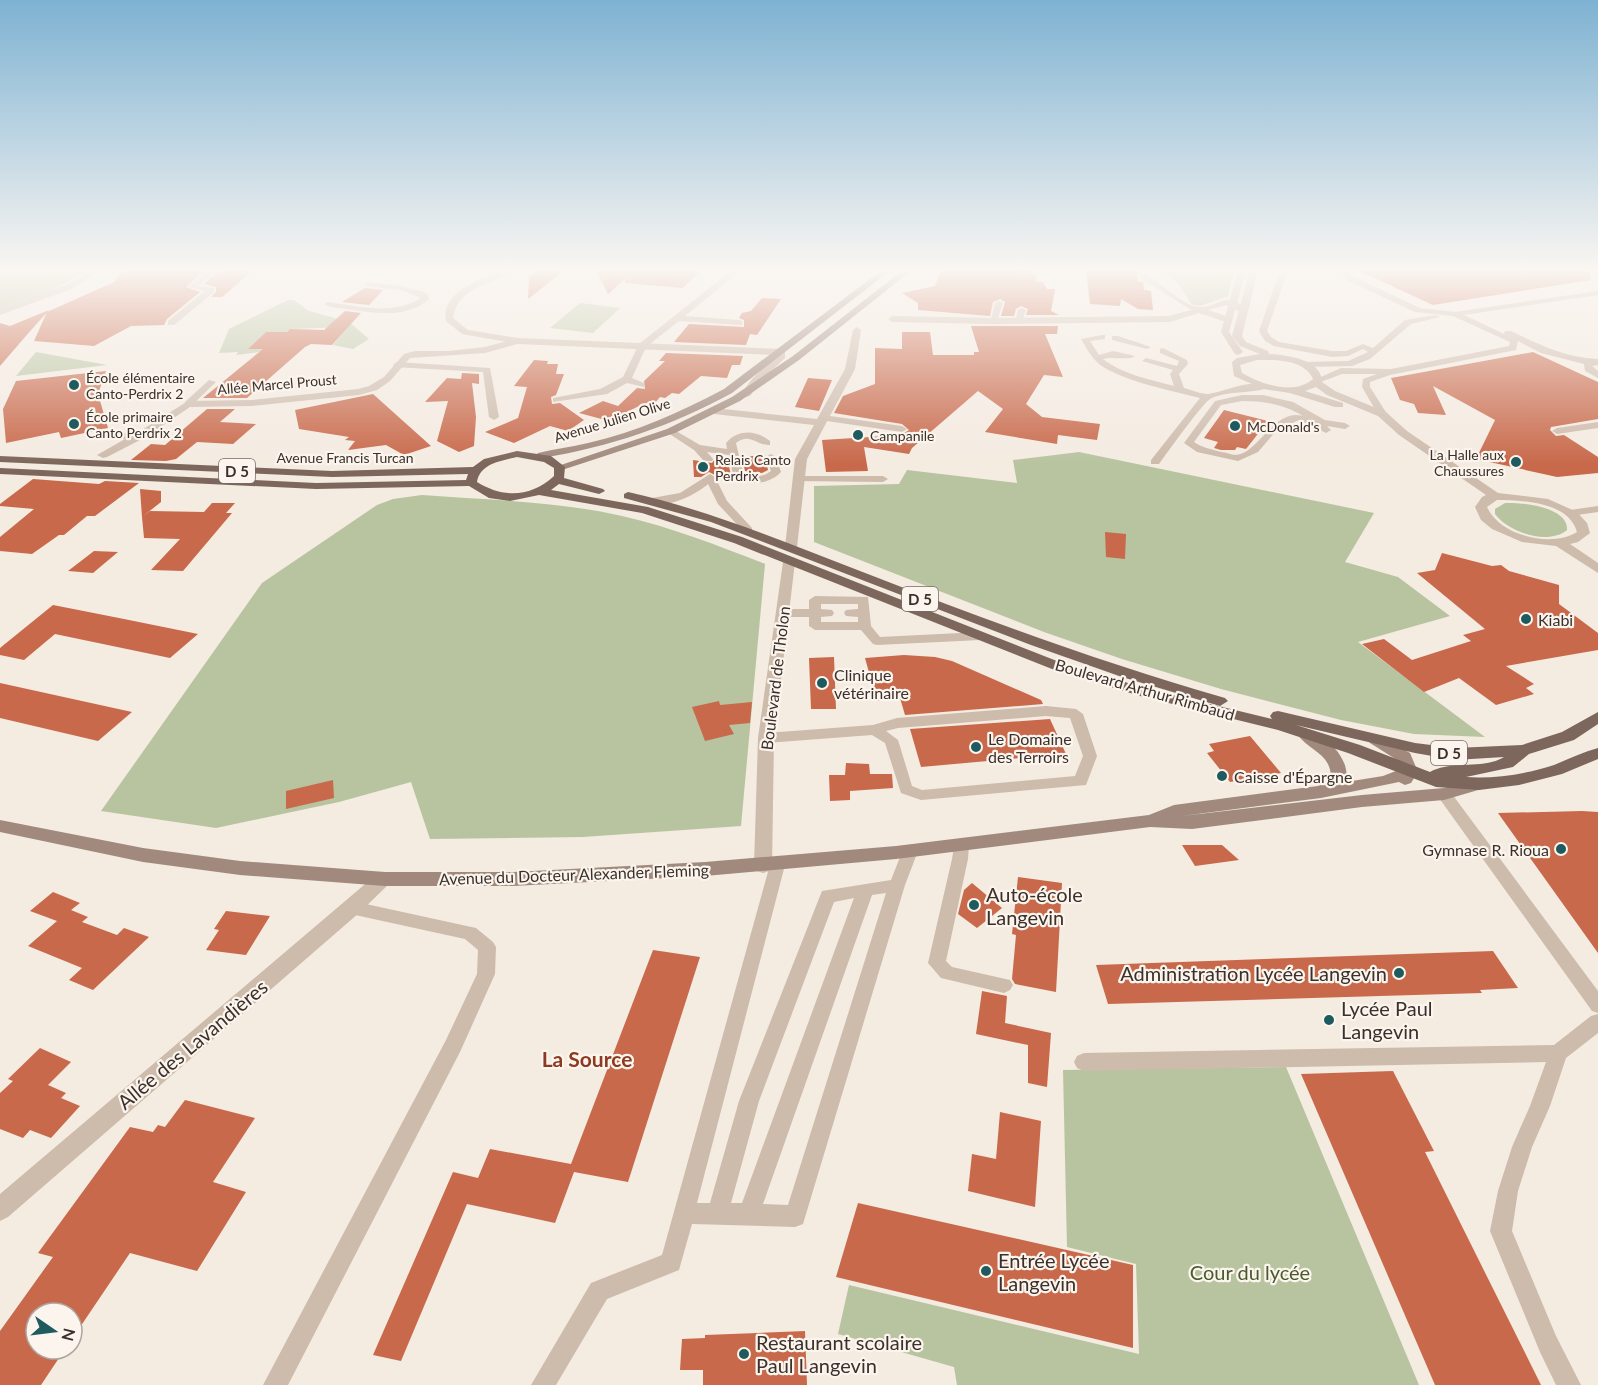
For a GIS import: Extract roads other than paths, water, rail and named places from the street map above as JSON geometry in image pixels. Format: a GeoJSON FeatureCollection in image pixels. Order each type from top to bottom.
{"type":"FeatureCollection","features":[{"type":"Feature","properties":{"kind":"main road","name":"Avenue Julien Olive"},"geometry":{"type":"LineString","coordinates":[[542,455],[636,431],[677,416],[728,391],[802,335]]}},
{"type":"Feature","properties":{"kind":"main road","name":"Avenue Julien Olive"},"geometry":{"type":"LineString","coordinates":[[560,473],[714,411],[746,394],[826,335]]}},
{"type":"Feature","properties":{"kind":"main road"},"geometry":{"type":"LineString","coordinates":[[542,455],[517,454],[492,459],[475,470],[471,483],[479,492],[497,497],[519,497],[541,492],[560,473]]}},
{"type":"Feature","properties":{"kind":"main road","name":"Boulevard Arthur Rimbaud"},"geometry":{"type":"LineString","coordinates":[[542,455],[554,460],[560,473],[579,487],[652,501],[748,530],[790,555],[980,636],[1057,666],[1145,693],[1305,734],[1354,749],[1436,781],[1479,784]]}},
{"type":"Feature","properties":{"kind":"main road","name":"Avenue Francis Turcan"},"geometry":{"type":"LineString","coordinates":[[0,459],[332,474],[475,470]]}},
{"type":"Feature","properties":{"kind":"main road","name":"Avenue Francis Turcan"},"geometry":{"type":"LineString","coordinates":[[0,471],[316,486],[471,483]]}},
{"type":"Feature","properties":{"kind":"main road","name":"Boulevard Arthur Rimbaud"},"geometry":{"type":"LineString","coordinates":[[541,492],[644,510],[790,555],[1143,680],[1376,739],[1455,754],[1523,750]]}},
{"type":"Feature","properties":{"kind":"main road","name":"Avenue du Docteur Alexander Fleming"},"geometry":{"type":"LineString","coordinates":[[1150,821],[1174,812],[1321,792],[1385,781],[1410,772],[1447,775],[1478,770],[1507,763],[1523,750],[1568,736],[1598,717]]}},
{"type":"Feature","properties":{"kind":"main road"},"geometry":{"type":"LineString","coordinates":[[1305,734],[1329,750],[1335,757],[1340,771],[1339,780],[1321,792]]}},
{"type":"Feature","properties":{"kind":"main road","name":"Boulevard Arthur Rimbaud"},"geometry":{"type":"LineString","coordinates":[[1376,739],[1404,757],[1410,772]]}},
{"type":"Feature","properties":{"kind":"main road","name":"Avenue du Docteur Alexander Fleming"},"geometry":{"type":"LineString","coordinates":[[0,826],[98,848],[210,865],[383,879],[490,881],[770,866],[1150,821],[1192,823],[1391,798],[1444,794],[1479,784],[1519,779],[1556,770],[1598,753]]}},
{"type":"Feature","properties":{"kind":"main road"},"geometry":{"type":"LineString","coordinates":[[1391,798],[1410,772]]}},
{"type":"Feature","properties":{"kind":"street"},"geometry":{"type":"LineString","coordinates":[[481,335],[518,341],[780,352]]}},
{"type":"Feature","properties":{"kind":"street"},"geometry":{"type":"LineString","coordinates":[[556,400],[603,392],[627,379],[642,345],[655,335]]}},
{"type":"Feature","properties":{"kind":"street","name":"Boulevard de Tholon"},"geometry":{"type":"LineString","coordinates":[[770,866],[766,738],[784,613],[801,459],[850,369],[856,335]]}},
{"type":"Feature","properties":{"kind":"street"},"geometry":{"type":"LineString","coordinates":[[1227,335],[1237,349],[1240,360]]}},
{"type":"Feature","properties":{"kind":"street"},"geometry":{"type":"LineString","coordinates":[[1237,335],[1243,344],[1305,365],[1313,370],[1318,381],[1331,393],[1382,414],[1404,434],[1495,496]]}},
{"type":"Feature","properties":{"kind":"street"},"geometry":{"type":"LineString","coordinates":[[397,365],[406,356],[415,354],[485,350],[518,341]]}},
{"type":"Feature","properties":{"kind":"street","name":"Avenue Julien Olive"},"geometry":{"type":"LineString","coordinates":[[746,394],[755,381],[780,358],[780,352]]}},
{"type":"Feature","properties":{"kind":"street"},"geometry":{"type":"LineString","coordinates":[[1279,358],[1257,357],[1240,360],[1235,364],[1237,374],[1264,387],[1288,390],[1356,411],[1404,434]]}},
{"type":"Feature","properties":{"kind":"street","name":"Allée Marcel Proust"},"geometry":{"type":"LineString","coordinates":[[188,404],[252,404],[359,392],[373,388],[387,379],[395,371],[397,365]]}},
{"type":"Feature","properties":{"kind":"street"},"geometry":{"type":"LineString","coordinates":[[627,379],[641,385]]}},
{"type":"Feature","properties":{"kind":"street"},"geometry":{"type":"LineString","coordinates":[[1288,390],[1300,389],[1318,381]]}},
{"type":"Feature","properties":{"kind":"street"},"geometry":{"type":"LineString","coordinates":[[103,455],[140,436],[188,404]]}},
{"type":"Feature","properties":{"kind":"street"},"geometry":{"type":"LineString","coordinates":[[714,411],[822,420]]}},
{"type":"Feature","properties":{"kind":"street"},"geometry":{"type":"LineString","coordinates":[[109,436],[140,436]]}},
{"type":"Feature","properties":{"kind":"street"},"geometry":{"type":"LineString","coordinates":[[1495,496],[1530,498],[1548,502],[1570,513],[1584,527],[1584,533],[1578,539],[1560,543],[1534,541],[1512,535],[1492,524],[1482,513],[1481,507],[1486,500],[1495,496]]}},
{"type":"Feature","properties":{"kind":"street"},"geometry":{"type":"LineString","coordinates":[[1560,543],[1598,569]]}},
{"type":"Feature","properties":{"kind":"street","name":"Allée des Lavandières"},"geometry":{"type":"LineString","coordinates":[[0,1209],[383,879]]}},
{"type":"Feature","properties":{"kind":"lane"},"geometry":{"type":"LineString","coordinates":[[1265,335],[1277,344],[1332,354],[1348,353],[1363,346],[1372,351]]}},
{"type":"Feature","properties":{"kind":"lane"},"geometry":{"type":"LineString","coordinates":[[1305,365],[1349,364],[1367,357],[1392,335]]}},
{"type":"Feature","properties":{"kind":"lane"},"geometry":{"type":"LineString","coordinates":[[1500,335],[1553,354],[1597,362]]}},
{"type":"Feature","properties":{"kind":"lane"},"geometry":{"type":"LineString","coordinates":[[1511,335],[1553,354]]}},
{"type":"Feature","properties":{"kind":"lane"},"geometry":{"type":"LineString","coordinates":[[1102,337],[1085,339],[1101,364],[1206,397]]}},
{"type":"Feature","properties":{"kind":"lane"},"geometry":{"type":"LineString","coordinates":[[1115,338],[1147,347]]}},
{"type":"Feature","properties":{"kind":"lane"},"geometry":{"type":"LineString","coordinates":[[1382,414],[1366,387],[1366,381],[1391,372],[1513,348],[1514,341]]}},
{"type":"Feature","properties":{"kind":"lane"},"geometry":{"type":"LineString","coordinates":[[1163,351],[1183,360],[1184,364],[1174,374],[1180,389]]}},
{"type":"Feature","properties":{"kind":"lane"},"geometry":{"type":"LineString","coordinates":[[1097,358],[1113,354],[1131,356]]}},
{"type":"Feature","properties":{"kind":"lane"},"geometry":{"type":"LineString","coordinates":[[1146,361],[1179,369]]}},
{"type":"Feature","properties":{"kind":"lane"},"geometry":{"type":"LineString","coordinates":[[1597,362],[1587,365],[1588,369],[1598,375]]}},
{"type":"Feature","properties":{"kind":"lane"},"geometry":{"type":"LineString","coordinates":[[397,365],[487,370],[494,417]]}},
{"type":"Feature","properties":{"kind":"lane"},"geometry":{"type":"LineString","coordinates":[[1318,381],[1341,371],[1391,372]]}},
{"type":"Feature","properties":{"kind":"lane"},"geometry":{"type":"LineString","coordinates":[[1155,462],[1206,397],[1217,392],[1237,374]]}},
{"type":"Feature","properties":{"kind":"lane"},"geometry":{"type":"LineString","coordinates":[[188,404],[212,382]]}},
{"type":"Feature","properties":{"kind":"lane"},"geometry":{"type":"LineString","coordinates":[[1217,392],[1264,387]]}},
{"type":"Feature","properties":{"kind":"lane"},"geometry":{"type":"LineString","coordinates":[[1189,443],[1218,404],[1242,398],[1263,398],[1290,405],[1323,423],[1345,426]]}},
{"type":"Feature","properties":{"kind":"lane"},"geometry":{"type":"LineString","coordinates":[[1189,443],[1200,450],[1238,458],[1255,450],[1274,429],[1298,417],[1312,421],[1326,430]]}},
{"type":"Feature","properties":{"kind":"lane"},"geometry":{"type":"LineString","coordinates":[[822,420],[902,429]]}},
{"type":"Feature","properties":{"kind":"lane"},"geometry":{"type":"LineString","coordinates":[[1557,431],[1598,425]]}},
{"type":"Feature","properties":{"kind":"lane"},"geometry":{"type":"LineString","coordinates":[[1586,427],[1598,433]]}},
{"type":"Feature","properties":{"kind":"lane"},"geometry":{"type":"LineString","coordinates":[[1181,428],[1189,443],[1189,456]]}},
{"type":"Feature","properties":{"kind":"lane"},"geometry":{"type":"LineString","coordinates":[[671,430],[697,448],[708,459]]}},
{"type":"Feature","properties":{"kind":"lane"},"geometry":{"type":"LineString","coordinates":[[767,443],[761,437],[743,435],[735,438],[732,443],[738,475],[754,480],[772,476],[776,472],[771,457]]}},
{"type":"Feature","properties":{"kind":"lane"},"geometry":{"type":"LineString","coordinates":[[697,448],[733,453]]}},
{"type":"Feature","properties":{"kind":"lane"},"geometry":{"type":"LineString","coordinates":[[652,501],[678,499],[695,491],[710,477],[722,502],[748,530]]}},
{"type":"Feature","properties":{"kind":"lane"},"geometry":{"type":"LineString","coordinates":[[799,479],[883,479]]}},
{"type":"Feature","properties":{"kind":"lane"},"geometry":{"type":"LineString","coordinates":[[1570,513],[1598,509]]}},
{"type":"Feature","properties":{"kind":"lane"},"geometry":{"type":"LineString","coordinates":[[860,617],[815,627],[815,600],[864,600],[860,617],[877,641],[980,636]]}},
{"type":"Feature","properties":{"kind":"lane"},"geometry":{"type":"LineString","coordinates":[[784,613],[828,613]]}},
{"type":"Feature","properties":{"kind":"lane"},"geometry":{"type":"LineString","coordinates":[[766,738],[874,730],[897,723],[1046,711],[1076,714],[1090,756],[1081,781],[921,795],[906,789],[891,740],[874,730]]}},
{"type":"Feature","properties":{"kind":"lane"},"geometry":{"type":"LineString","coordinates":[[1444,794],[1598,1005]]}},
{"type":"Feature","properties":{"kind":"lane"},"geometry":{"type":"LineString","coordinates":[[961,845],[960,859],[937,963],[947,974],[1004,984]]}},
{"type":"Feature","properties":{"kind":"lane"},"geometry":{"type":"LineString","coordinates":[[684,1214],[795,1216],[897,885],[910,850]]}},
{"type":"Feature","properties":{"kind":"lane"},"geometry":{"type":"LineString","coordinates":[[543,1385],[599,1292],[671,1262],[770,866]]}},
{"type":"Feature","properties":{"kind":"lane"},"geometry":{"type":"LineString","coordinates":[[718,1213],[749,1101],[828,896],[897,885]]}},
{"type":"Feature","properties":{"kind":"lane"},"geometry":{"type":"LineString","coordinates":[[749,1214],[865,891]]}},
{"type":"Feature","properties":{"kind":"lane"},"geometry":{"type":"LineString","coordinates":[[275,1385],[453,1046],[486,975],[487,946],[470,933],[352,908]]}},
{"type":"Feature","properties":{"kind":"lane"},"geometry":{"type":"LineString","coordinates":[[1569,1385],[1548,1344],[1501,1231],[1508,1191],[1522,1147],[1540,1106],[1558,1053],[1598,1022]]}},
{"type":"Feature","properties":{"kind":"lane"},"geometry":{"type":"LineString","coordinates":[[1084,1062],[1558,1053]]}},
{"type":"Feature","properties":{"kind":"place","name":"École élémentaire Canto-Perdrix 2"},"geometry":{"type":"Point","coordinates":[74,385]}},
{"type":"Feature","properties":{"kind":"place","name":"École primaire Canto Perdrix 2"},"geometry":{"type":"Point","coordinates":[74,424]}},
{"type":"Feature","properties":{"kind":"place","name":"McDonald's"},"geometry":{"type":"Point","coordinates":[1235,426]}},
{"type":"Feature","properties":{"kind":"place","name":"Campanile"},"geometry":{"type":"Point","coordinates":[858,435]}},
{"type":"Feature","properties":{"kind":"place","name":"La Halle aux Chaussures"},"geometry":{"type":"Point","coordinates":[1516,462]}},
{"type":"Feature","properties":{"kind":"place","name":"Relais Canto Perdrix"},"geometry":{"type":"Point","coordinates":[703,467]}},
{"type":"Feature","properties":{"kind":"place","name":"Kiabi"},"geometry":{"type":"Point","coordinates":[1526,619]}},
{"type":"Feature","properties":{"kind":"place","name":"Clinique vétérinaire"},"geometry":{"type":"Point","coordinates":[822,683]}},
{"type":"Feature","properties":{"kind":"place","name":"Le Domaine des Terroirs"},"geometry":{"type":"Point","coordinates":[976,747]}},
{"type":"Feature","properties":{"kind":"place","name":"Caisse d'Épargne"},"geometry":{"type":"Point","coordinates":[1222,776]}},
{"type":"Feature","properties":{"kind":"place","name":"Gymnase R. Rioua"},"geometry":{"type":"Point","coordinates":[1561,849]}},
{"type":"Feature","properties":{"kind":"place","name":"Auto-école Langevin"},"geometry":{"type":"Point","coordinates":[974,905]}},
{"type":"Feature","properties":{"kind":"place","name":"Administration Lycée Langevin"},"geometry":{"type":"Point","coordinates":[1399,973]}},
{"type":"Feature","properties":{"kind":"place","name":"Lycée Paul Langevin"},"geometry":{"type":"Point","coordinates":[1329,1020]}},
{"type":"Feature","properties":{"kind":"place","name":"Entrée Lycée Langevin"},"geometry":{"type":"Point","coordinates":[986,1271]}},
{"type":"Feature","properties":{"kind":"place","name":"Restaurant scolaire Paul Langevin"},"geometry":{"type":"Point","coordinates":[744,1354]}},
{"type":"Feature","properties":{"kind":"district","name":"La Source"},"geometry":{"type":"Point","coordinates":[587,1058]}},
{"type":"Feature","properties":{"kind":"park label","name":"Cour du lycée"},"geometry":{"type":"Point","coordinates":[1250,1272]}}]}
